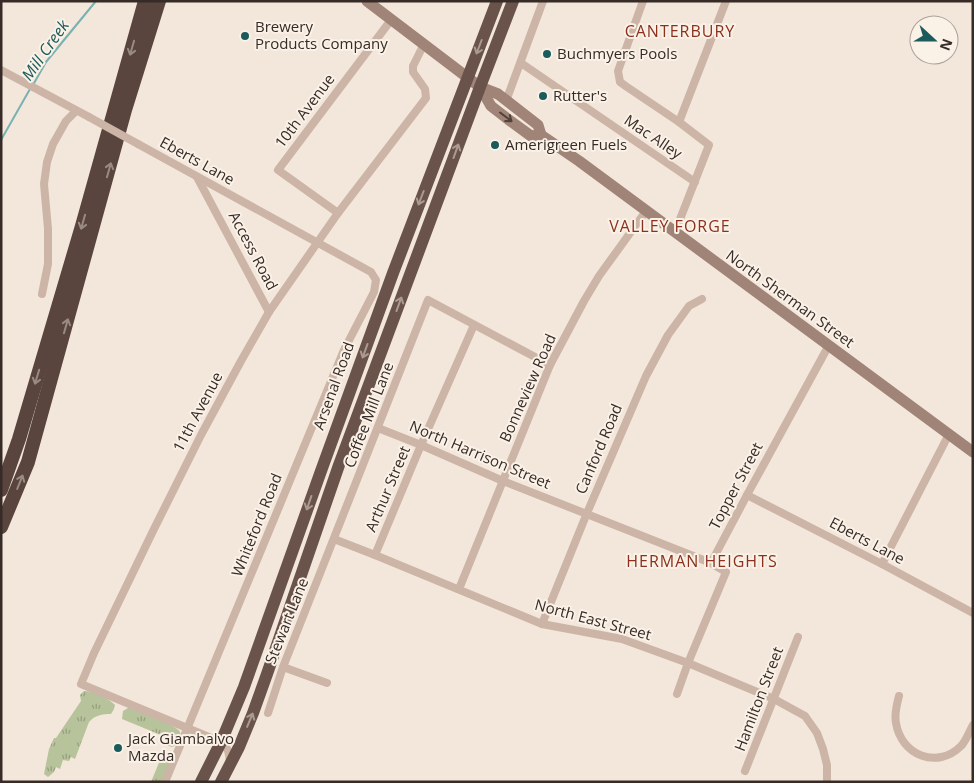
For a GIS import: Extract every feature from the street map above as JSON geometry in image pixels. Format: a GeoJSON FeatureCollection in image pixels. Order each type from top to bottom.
{"type":"FeatureCollection","features":[{"type":"Feature","properties":{"kind":"highway"},"geometry":{"type":"LineString","coordinates":[[1,490],[19,439],[82,226],[145,1]]}},
{"type":"Feature","properties":{"kind":"highway"},"geometry":{"type":"LineString","coordinates":[[1,527],[28,462],[126,110],[159,1]]}},
{"type":"Feature","properties":{"kind":"highway","name":"Arsenal Road"},"geometry":{"type":"LineString","coordinates":[[201,782],[221,742],[244,687],[389,282],[497,1]]}},
{"type":"Feature","properties":{"kind":"highway"},"geometry":{"type":"LineString","coordinates":[[220,782],[230,765],[253,712],[339,465],[513,1]]}},
{"type":"Feature","properties":{"kind":"main road","name":"North Sherman Street"},"geometry":{"type":"LineString","coordinates":[[366,1],[480,87],[498,94],[538,125],[541,135],[579,161],[973,452]]}},
{"type":"Feature","properties":{"kind":"main road","name":"North Sherman Street"},"geometry":{"type":"LineString","coordinates":[[480,87],[491,106],[530,136],[541,135]]}},
{"type":"Feature","properties":{"kind":"street"},"geometry":{"type":"LineString","coordinates":[[506,101],[543,1]]}},
{"type":"Feature","properties":{"kind":"street"},"geometry":{"type":"LineString","coordinates":[[643,1],[618,71],[620,82],[710,144],[675,232]]}},
{"type":"Feature","properties":{"kind":"street"},"geometry":{"type":"LineString","coordinates":[[679,122],[726,1]]}},
{"type":"Feature","properties":{"kind":"street","name":"10th Avenue"},"geometry":{"type":"LineString","coordinates":[[338,213],[278,170],[391,20]]}},
{"type":"Feature","properties":{"kind":"street","name":"11th Avenue"},"geometry":{"type":"LineString","coordinates":[[221,742],[82,684],[94,653],[153,531],[241,361],[270,312],[338,213],[426,98],[425,89],[414,72],[413,66],[424,44]]}},
{"type":"Feature","properties":{"kind":"street","name":"Mac Alley"},"geometry":{"type":"LineString","coordinates":[[521,63],[694,182]]}},
{"type":"Feature","properties":{"kind":"street","name":"Eberts Lane"},"geometry":{"type":"LineString","coordinates":[[1,70],[318,242],[371,272],[376,280]]}},
{"type":"Feature","properties":{"kind":"street"},"geometry":{"type":"LineString","coordinates":[[42,294],[48,264],[48,229],[44,184],[47,162],[53,144],[66,121],[76,111]]}},
{"type":"Feature","properties":{"kind":"street","name":"Access Road"},"geometry":{"type":"LineString","coordinates":[[197,177],[270,312]]}},
{"type":"Feature","properties":{"kind":"street","name":"Bonneview Road"},"geometry":{"type":"LineString","coordinates":[[459,589],[550,365],[599,276],[646,211]]}},
{"type":"Feature","properties":{"kind":"street","name":"Whiteford Road"},"geometry":{"type":"LineString","coordinates":[[165,782],[344,350],[374,292],[376,280]]}},
{"type":"Feature","properties":{"kind":"street","name":"Coffee Mill Lane"},"geometry":{"type":"LineString","coordinates":[[334,539],[428,300],[474,325]]}},
{"type":"Feature","properties":{"kind":"street","name":"Canford Road"},"geometry":{"type":"LineString","coordinates":[[542,624],[646,376],[668,335],[689,306],[702,300]]}},
{"type":"Feature","properties":{"kind":"street"},"geometry":{"type":"LineString","coordinates":[[474,325],[550,365]]}},
{"type":"Feature","properties":{"kind":"street","name":"Arthur Street"},"geometry":{"type":"LineString","coordinates":[[375,555],[474,325]]}},
{"type":"Feature","properties":{"kind":"street","name":"Topper Street"},"geometry":{"type":"LineString","coordinates":[[711,563],[829,346]]}},
{"type":"Feature","properties":{"kind":"street","name":"North Harrison Street"},"geometry":{"type":"LineString","coordinates":[[378,428],[503,481],[711,563]]}},
{"type":"Feature","properties":{"kind":"street"},"geometry":{"type":"LineString","coordinates":[[882,564],[948,434]]}},
{"type":"Feature","properties":{"kind":"street","name":"Eberts Lane"},"geometry":{"type":"LineString","coordinates":[[747,494],[973,613]]}},
{"type":"Feature","properties":{"kind":"street","name":"North East Street"},"geometry":{"type":"LineString","coordinates":[[334,539],[542,624],[622,639],[688,663],[774,699],[805,716],[817,733],[827,765],[827,782]]}},
{"type":"Feature","properties":{"kind":"street","name":"Stewart Lane"},"geometry":{"type":"LineString","coordinates":[[268,713],[283,667],[334,539]]}},
{"type":"Feature","properties":{"kind":"street"},"geometry":{"type":"LineString","coordinates":[[677,694],[726,572],[711,563]]}},
{"type":"Feature","properties":{"kind":"street","name":"Hamilton Street"},"geometry":{"type":"LineString","coordinates":[[745,771],[798,637]]}},
{"type":"Feature","properties":{"kind":"street"},"geometry":{"type":"LineString","coordinates":[[283,667],[327,683]]}},
{"type":"Feature","properties":{"kind":"street"},"geometry":{"type":"LineString","coordinates":[[899,696],[895,722],[907,748],[915,754],[934,758],[947,756],[961,745],[973,725]]}},
{"type":"Feature","properties":{"kind":"street"},"geometry":{"type":"LineString","coordinates":[[221,742],[229,751],[230,765]]}},
{"type":"Feature","properties":{"kind":"green space"},"geometry":{"type":"Polygon","coordinates":[[[84,691],[109,700],[115,705],[114,709],[111,714],[99,715],[89,722],[75,759],[71,757],[69,761],[63,760],[60,769],[56,767],[54,772],[48,777],[44,774],[49,749],[54,738],[56,738],[81,701],[80,695],[84,691]]]}},
{"type":"Feature","properties":{"kind":"green space"},"geometry":{"type":"Polygon","coordinates":[[[128,708],[156,718],[177,729],[180,732],[178,744],[172,747],[166,745],[168,738],[122,719],[123,711],[128,708]]]}},
{"type":"Feature","properties":{"kind":"green space"},"geometry":{"type":"Polygon","coordinates":[[[163,753],[169,756],[171,760],[163,782],[151,782],[163,753]]]}},
{"type":"Feature","properties":{"kind":"waterway","name":"Mill Creek"},"geometry":{"type":"LineString","coordinates":[[33,85],[46,62],[96,1]]}},
{"type":"Feature","properties":{"kind":"waterway","name":"Mill Creek"},"geometry":{"type":"LineString","coordinates":[[1,140],[30,89]]}},
{"type":"Feature","properties":{"kind":"place","name":"Brewery Products Company"},"geometry":{"type":"Point","coordinates":[245,36]}},
{"type":"Feature","properties":{"kind":"place","name":"Buchmyers Pools"},"geometry":{"type":"Point","coordinates":[547,54]}},
{"type":"Feature","properties":{"kind":"place","name":"Rutter's"},"geometry":{"type":"Point","coordinates":[543,96]}},
{"type":"Feature","properties":{"kind":"place","name":"Amerigreen Fuels"},"geometry":{"type":"Point","coordinates":[495,145]}},
{"type":"Feature","properties":{"kind":"place","name":"Jack Giambalvo Mazda"},"geometry":{"type":"Point","coordinates":[118,748]}},
{"type":"Feature","properties":{"kind":"district","name":"CANTERBURY"},"geometry":{"type":"Point","coordinates":[680,31]}},
{"type":"Feature","properties":{"kind":"district","name":"VALLEY FORGE"},"geometry":{"type":"Point","coordinates":[670,226]}},
{"type":"Feature","properties":{"kind":"district","name":"HERMAN HEIGHTS"},"geometry":{"type":"Point","coordinates":[702,561]}}]}
